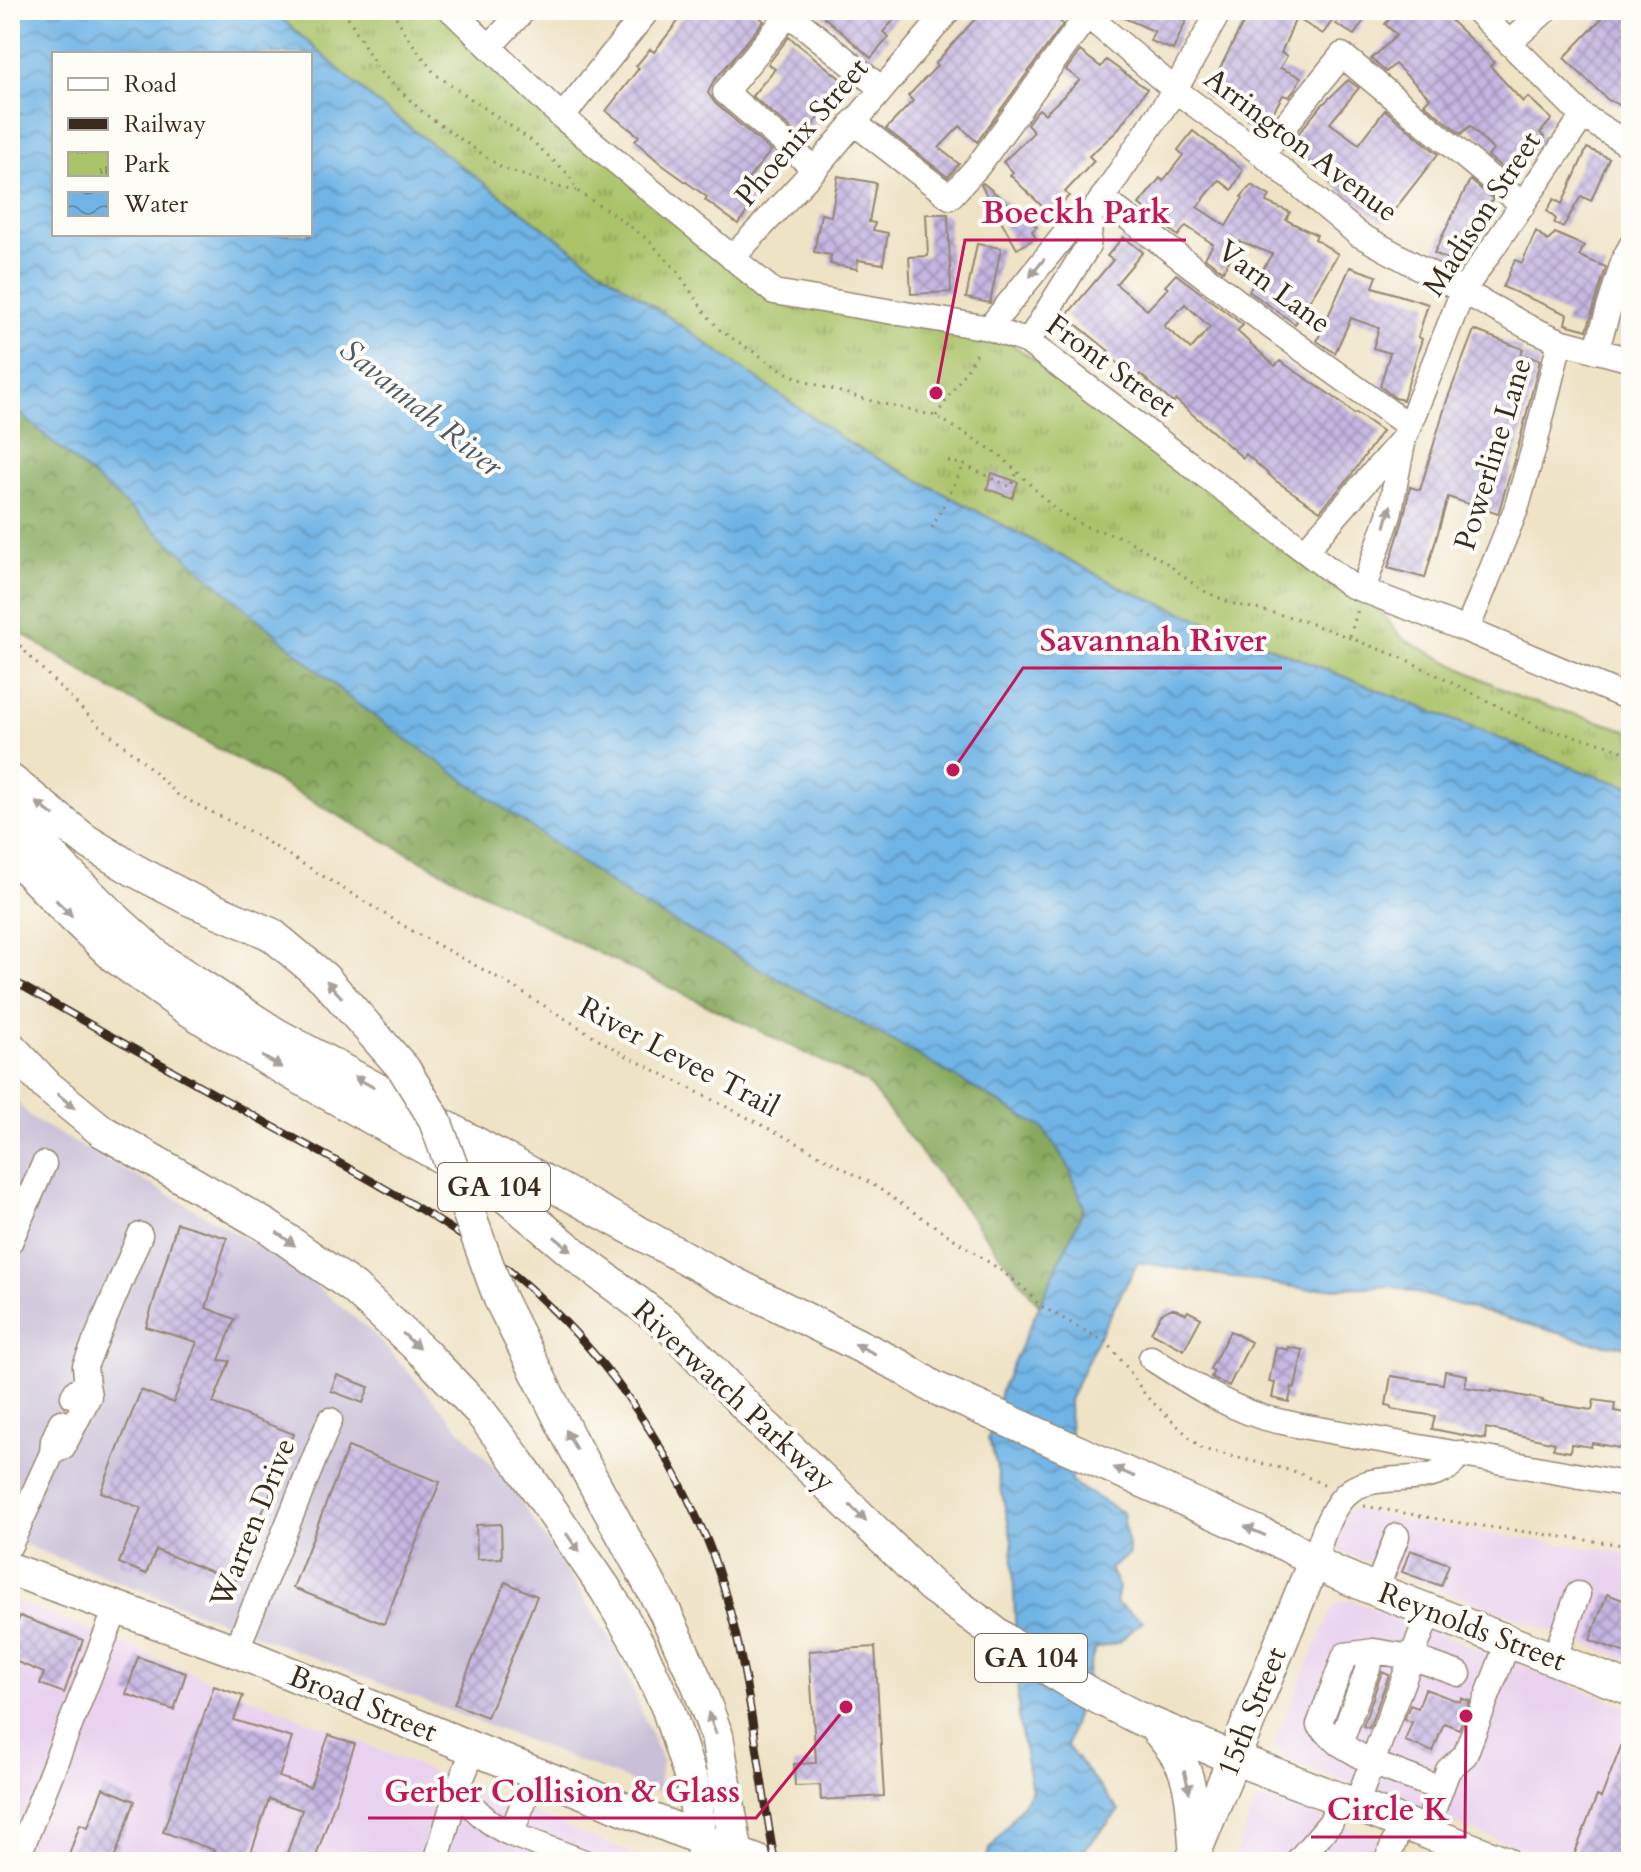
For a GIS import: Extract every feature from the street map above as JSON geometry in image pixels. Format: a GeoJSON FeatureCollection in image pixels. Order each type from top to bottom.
{"type":"FeatureCollection","features":[{"type":"Feature","properties":{"kind":"main road"},"geometry":{"type":"LineString","coordinates":[[10,780],[85,840],[134,870],[191,900],[271,934],[324,978],[404,1069],[434,1118],[500,1299],[570,1439],[665,1612],[698,1685],[717,1736],[745,1859]]}},
{"type":"Feature","properties":{"kind":"main road","name":"GA 104"},"geometry":{"type":"LineString","coordinates":[[10,809],[60,865],[161,960],[274,1033],[709,1271],[900,1366],[933,1387],[1288,1546],[1314,1562]]}},
{"type":"Feature","properties":{"kind":"main road","name":"Riverwatch Parkway"},"geometry":{"type":"LineString","coordinates":[[10,852],[114,956],[183,1006],[270,1061],[493,1186],[589,1266],[669,1326],[762,1423],[931,1586],[1027,1656],[1087,1692],[1233,1758]]}},
{"type":"Feature","properties":{"kind":"main road"},"geometry":{"type":"LineString","coordinates":[[10,1047],[47,1086],[102,1131],[267,1226],[354,1288],[478,1409],[606,1590],[638,1644],[668,1709],[692,1782],[702,1850]]}},
{"type":"Feature","properties":{"kind":"main road","name":"Reynolds Street"},"geometry":{"type":"LineString","coordinates":[[1314,1562],[1429,1612],[1631,1689]]}},
{"type":"Feature","properties":{"kind":"main road","name":"15th Street"},"geometry":{"type":"LineString","coordinates":[[1193,1856],[1314,1562]]}},
{"type":"Feature","properties":{"kind":"main road","name":"Broad Street"},"geometry":{"type":"LineString","coordinates":[[10,1569],[236,1651],[535,1773],[702,1850],[745,1859]]}},
{"type":"Feature","properties":{"kind":"main road"},"geometry":{"type":"LineString","coordinates":[[1144,1720],[1172,1749],[1184,1768],[1190,1790],[1193,1856]]}},
{"type":"Feature","properties":{"kind":"main road","name":"GA 104"},"geometry":{"type":"LineString","coordinates":[[1233,1758],[1504,1862]]}},
{"type":"Feature","properties":{"kind":"street","name":"Front Street"},"geometry":{"type":"LineString","coordinates":[[451,10],[562,117],[774,292],[989,328],[1028,342],[1350,585],[1631,699]]}},
{"type":"Feature","properties":{"kind":"street"},"geometry":{"type":"LineString","coordinates":[[490,46],[524,10]]}},
{"type":"Feature","properties":{"kind":"street"},"geometry":{"type":"LineString","coordinates":[[562,117],[648,10]]}},
{"type":"Feature","properties":{"kind":"street","name":"Phoenix Street"},"geometry":{"type":"LineString","coordinates":[[732,258],[815,169],[949,10]]}},
{"type":"Feature","properties":{"kind":"street"},"geometry":{"type":"LineString","coordinates":[[989,328],[1070,228],[1097,206],[1175,90],[1220,10]]}},
{"type":"Feature","properties":{"kind":"street"},"geometry":{"type":"LineString","coordinates":[[1476,10],[1583,116],[1631,146]]}},
{"type":"Feature","properties":{"kind":"street"},"geometry":{"type":"LineString","coordinates":[[1509,43],[1546,10]]}},
{"type":"Feature","properties":{"kind":"street"},"geometry":{"type":"LineString","coordinates":[[815,169],[725,92],[788,11],[882,89]]}},
{"type":"Feature","properties":{"kind":"street"},"geometry":{"type":"LineString","coordinates":[[853,122],[950,197],[978,166],[1087,12]]}},
{"type":"Feature","properties":{"kind":"street","name":"Arrington Avenue"},"geometry":{"type":"LineString","coordinates":[[1087,12],[1175,90],[1262,154],[1358,234],[1530,328],[1560,341],[1631,360]]}},
{"type":"Feature","properties":{"kind":"street"},"geometry":{"type":"LineString","coordinates":[[1262,154],[1342,55],[1523,205]]}},
{"type":"Feature","properties":{"kind":"street","name":"Madison Street"},"geometry":{"type":"LineString","coordinates":[[1363,590],[1389,515],[1406,432],[1463,291],[1583,116]]}},
{"type":"Feature","properties":{"kind":"street"},"geometry":{"type":"LineString","coordinates":[[1028,342],[1088,246],[1097,206]]}},
{"type":"Feature","properties":{"kind":"street","name":"Varn Lane"},"geometry":{"type":"LineString","coordinates":[[1097,206],[1266,323],[1406,432]]}},
{"type":"Feature","properties":{"kind":"street"},"geometry":{"type":"LineString","coordinates":[[1596,351],[1624,259],[1631,246]]}},
{"type":"Feature","properties":{"kind":"street","name":"Powerline Lane"},"geometry":{"type":"LineString","coordinates":[[1467,630],[1516,509],[1560,341]]}},
{"type":"Feature","properties":{"kind":"street","name":"Madison Street"},"geometry":{"type":"LineString","coordinates":[[1305,551],[1406,432]]}},
{"type":"Feature","properties":{"kind":"street"},"geometry":{"type":"LineString","coordinates":[[10,1242],[44,1164]]}},
{"type":"Feature","properties":{"kind":"street"},"geometry":{"type":"LineString","coordinates":[[52,1453],[63,1447],[89,1396],[80,1390],[85,1366],[140,1235]]}},
{"type":"Feature","properties":{"kind":"street"},"geometry":{"type":"LineString","coordinates":[[1151,1358],[1191,1384],[1257,1415],[1296,1425],[1631,1485]]}},
{"type":"Feature","properties":{"kind":"street","name":"Warren Drive"},"geometry":{"type":"LineString","coordinates":[[236,1651],[330,1420]]}},
{"type":"Feature","properties":{"kind":"street"},"geometry":{"type":"LineString","coordinates":[[10,1545],[52,1453],[61,1422]]}},
{"type":"Feature","properties":{"kind":"street"},"geometry":{"type":"LineString","coordinates":[[1314,1562],[1320,1541],[1343,1497],[1361,1485],[1440,1472],[1451,1466],[1459,1453]]}},
{"type":"Feature","properties":{"kind":"street"},"geometry":{"type":"LineString","coordinates":[[1376,1590],[1397,1536]]}},
{"type":"Feature","properties":{"kind":"street"},"geometry":{"type":"LineString","coordinates":[[1554,1659],[1578,1594]]}},
{"type":"Feature","properties":{"kind":"street"},"geometry":{"type":"LineString","coordinates":[[16,1862],[116,1609]]}},
{"type":"Feature","properties":{"kind":"street"},"geometry":{"type":"LineString","coordinates":[[1297,1862],[1348,1802],[1372,1763],[1429,1612]]}},
{"type":"Feature","properties":{"kind":"street"},"geometry":{"type":"LineString","coordinates":[[1386,1862],[1465,1755],[1508,1642]]}},
{"type":"Feature","properties":{"kind":"street"},"geometry":{"type":"LineString","coordinates":[[1444,1780],[1372,1763],[1340,1744],[1319,1725],[1345,1655],[1374,1651],[1411,1657],[1459,1674]]}},
{"type":"Feature","properties":{"kind":"street"},"geometry":{"type":"LineString","coordinates":[[436,1862],[457,1790],[474,1749]]}},
{"type":"Feature","properties":{"kind":"street"},"geometry":{"type":"LineString","coordinates":[[511,1834],[535,1773]]}},
{"type":"Feature","properties":{"kind":"street"},"geometry":{"type":"LineString","coordinates":[[457,1790],[493,1826],[584,1862]]}},
{"type":"Feature","properties":{"kind":"path"},"geometry":{"type":"LineString","coordinates":[[344,10],[379,71],[425,114],[502,168],[577,191],[622,220],[649,241],[677,271],[721,331],[787,373],[875,402],[936,416],[1000,455],[1056,510],[1084,526],[1124,538],[1164,561],[1200,589],[1230,603],[1295,618],[1350,638],[1405,659],[1541,728],[1606,744],[1631,755]]}},
{"type":"Feature","properties":{"kind":"path"},"geometry":{"type":"LineString","coordinates":[[392,10],[435,74],[532,141],[569,175],[577,191]]}},
{"type":"Feature","properties":{"kind":"path"},"geometry":{"type":"LineString","coordinates":[[936,416],[978,352],[979,343],[989,328]]}},
{"type":"Feature","properties":{"kind":"path"},"geometry":{"type":"LineString","coordinates":[[948,461],[964,465],[1011,487],[1017,472]]}},
{"type":"Feature","properties":{"kind":"path"},"geometry":{"type":"LineString","coordinates":[[932,528],[964,465]]}},
{"type":"Feature","properties":{"kind":"path"},"geometry":{"type":"LineString","coordinates":[[1350,638],[1363,590]]}},
{"type":"Feature","properties":{"kind":"path","name":"River Levee Trail"},"geometry":{"type":"LineString","coordinates":[[10,633],[96,723],[143,761],[178,795],[251,832],[623,1054],[872,1184],[996,1267],[1024,1288],[1039,1305],[1106,1341],[1146,1396],[1202,1449],[1297,1472],[1327,1487]]}},
{"type":"Feature","properties":{"kind":"path"},"geometry":{"type":"LineString","coordinates":[[1353,1503],[1467,1524],[1631,1546]]}},
{"type":"Feature","properties":{"kind":"shaded area"},"geometry":{"type":"Polygon","coordinates":[[[10,1095],[34,1120],[292,1266],[375,1335],[511,1486],[613,1643],[662,1761],[658,1792],[10,1539],[10,1095]]]}},
{"type":"Feature","properties":{"kind":"shaded area"},"geometry":{"type":"Polygon","coordinates":[[[1349,1508],[1415,1523],[1631,1554],[1631,1661],[1330,1548],[1349,1508]]]}},
{"type":"Feature","properties":{"kind":"shaded area"},"geometry":{"type":"Polygon","coordinates":[[[10,1598],[652,1862],[10,1862],[10,1598]]]}},
{"type":"Feature","properties":{"kind":"shaded area"},"geometry":{"type":"Polygon","coordinates":[[[1351,1600],[1631,1708],[1631,1862],[1557,1862],[1287,1760],[1274,1744],[1334,1604],[1351,1600]]]}},
{"type":"Feature","properties":{"kind":"shaded area"},"geometry":{"type":"Polygon","coordinates":[[[1270,1797],[1437,1862],[1233,1862],[1255,1803],[1270,1797]]]}},
{"type":"Feature","properties":{"kind":"green space"},"geometry":{"type":"Polygon","coordinates":[[[272,10],[444,10],[774,292],[989,328],[1363,590],[1403,639],[1520,698],[1631,731],[1631,787],[1589,774],[1124,589],[850,444],[572,249],[377,103],[272,10]]]}},
{"type":"Feature","properties":{"kind":"green space"},"geometry":{"type":"Polygon","coordinates":[[[10,405],[353,700],[635,901],[886,1037],[1043,1128],[1068,1165],[1084,1208],[1039,1305],[867,1083],[574,941],[370,833],[107,687],[10,626],[10,405]]]}},
{"type":"Feature","properties":{"kind":"water"},"geometry":{"type":"Polygon","coordinates":[[[10,10],[272,10],[377,103],[572,249],[850,444],[1124,589],[1589,774],[1631,787],[1631,1347],[1590,1342],[1392,1286],[1306,1289],[1138,1262],[1069,1400],[1071,1482],[1123,1513],[1129,1554],[1110,1569],[1119,1588],[1116,1603],[1143,1621],[1119,1642],[1095,1649],[1067,1746],[1119,1811],[1073,1862],[985,1862],[989,1851],[1032,1791],[1019,1722],[1012,1541],[988,1439],[1002,1387],[1084,1208],[1068,1165],[1043,1128],[886,1037],[635,901],[353,701],[10,405],[10,10]]]}},
{"type":"Feature","properties":{"kind":"building"},"geometry":{"type":"Polygon","coordinates":[[[687,10],[752,10],[764,21],[713,82],[708,93],[715,103],[771,151],[748,179],[763,190],[738,224],[661,164],[635,141],[639,136],[606,111],[639,68],[636,66],[650,49],[654,52],[687,10]]]}},
{"type":"Feature","properties":{"kind":"building"},"geometry":{"type":"Polygon","coordinates":[[[816,10],[903,10],[883,32],[889,37],[871,58],[816,10]]]}},
{"type":"Feature","properties":{"kind":"building"},"geometry":{"type":"Polygon","coordinates":[[[983,10],[1045,10],[1063,24],[977,142],[960,126],[939,148],[959,164],[948,177],[886,129],[913,101],[908,96],[983,10]]]}},
{"type":"Feature","properties":{"kind":"building"},"geometry":{"type":"Polygon","coordinates":[[[1106,10],[1158,10],[1186,21],[1173,50],[1150,41],[1154,31],[1106,10]]]}},
{"type":"Feature","properties":{"kind":"building"},"geometry":{"type":"Polygon","coordinates":[[[1250,10],[1314,10],[1332,21],[1323,34],[1296,18],[1281,53],[1287,56],[1280,68],[1301,77],[1289,97],[1283,95],[1264,128],[1248,119],[1250,115],[1208,91],[1250,10]]]}},
{"type":"Feature","properties":{"kind":"building"},"geometry":{"type":"Polygon","coordinates":[[[1344,10],[1371,10],[1354,35],[1336,24],[1344,10]]]}},
{"type":"Feature","properties":{"kind":"building"},"geometry":{"type":"Polygon","coordinates":[[[1399,10],[1440,10],[1494,62],[1490,66],[1523,102],[1528,97],[1552,119],[1540,133],[1545,138],[1524,160],[1520,156],[1506,171],[1488,156],[1493,150],[1470,126],[1461,134],[1424,104],[1430,98],[1395,64],[1386,72],[1371,59],[1397,35],[1385,24],[1399,10]]]}},
{"type":"Feature","properties":{"kind":"building"},"geometry":{"type":"Polygon","coordinates":[[[1610,10],[1625,10],[1631,16],[1631,110],[1608,100],[1564,58],[1610,10]]]}},
{"type":"Feature","properties":{"kind":"building"},"geometry":{"type":"Polygon","coordinates":[[[789,37],[847,84],[802,138],[752,96],[775,69],[768,64],[789,37]]]}},
{"type":"Feature","properties":{"kind":"building"},"geometry":{"type":"Polygon","coordinates":[[[1080,51],[1101,67],[1106,60],[1147,89],[1116,132],[1089,156],[1094,161],[1065,192],[1069,196],[1050,214],[1010,175],[1013,172],[1003,162],[1034,132],[1027,124],[1036,112],[1039,109],[1045,114],[1080,80],[1066,70],[1080,51]]]}},
{"type":"Feature","properties":{"kind":"building"},"geometry":{"type":"Polygon","coordinates":[[[1348,80],[1359,88],[1330,123],[1359,144],[1385,110],[1438,154],[1384,223],[1288,146],[1320,107],[1348,80]]]}},
{"type":"Feature","properties":{"kind":"building"},"geometry":{"type":"Polygon","coordinates":[[[1193,131],[1243,170],[1232,190],[1219,180],[1197,207],[1226,226],[1251,185],[1270,196],[1266,202],[1290,212],[1286,220],[1317,235],[1315,239],[1338,254],[1295,324],[1249,291],[1272,254],[1240,241],[1223,271],[1205,258],[1213,244],[1186,226],[1178,236],[1139,204],[1160,178],[1163,181],[1183,155],[1178,150],[1193,131]]]}},
{"type":"Feature","properties":{"kind":"building"},"geometry":{"type":"Polygon","coordinates":[[[1587,148],[1609,158],[1591,201],[1581,196],[1563,227],[1554,223],[1556,219],[1547,211],[1554,199],[1562,204],[1587,148]]]}},
{"type":"Feature","properties":{"kind":"building"},"geometry":{"type":"Polygon","coordinates":[[[838,176],[876,183],[869,222],[875,223],[873,230],[888,233],[883,264],[858,260],[857,269],[830,264],[831,255],[814,252],[821,214],[831,216],[838,176]]]}},
{"type":"Feature","properties":{"kind":"building"},"geometry":{"type":"Polygon","coordinates":[[[1470,180],[1493,199],[1462,237],[1472,242],[1460,265],[1434,253],[1470,180]]]}},
{"type":"Feature","properties":{"kind":"building"},"geometry":{"type":"Polygon","coordinates":[[[983,183],[1037,227],[1032,231],[1036,238],[1017,249],[981,185],[983,183]]]}},
{"type":"Feature","properties":{"kind":"building"},"geometry":{"type":"Polygon","coordinates":[[[926,214],[948,214],[951,292],[911,294],[909,257],[928,256],[926,214]]]}},
{"type":"Feature","properties":{"kind":"building"},"geometry":{"type":"Polygon","coordinates":[[[1536,231],[1548,241],[1555,233],[1584,246],[1579,256],[1606,267],[1587,330],[1565,324],[1567,314],[1503,287],[1515,260],[1522,263],[1536,231]]]}},
{"type":"Feature","properties":{"kind":"building"},"geometry":{"type":"Polygon","coordinates":[[[1123,237],[1143,252],[1116,284],[1147,310],[1168,288],[1165,286],[1176,274],[1243,325],[1237,331],[1275,366],[1280,361],[1382,431],[1350,477],[1320,511],[1276,481],[1246,454],[1243,458],[1176,400],[1173,403],[1140,374],[1134,379],[1107,353],[1109,351],[1066,316],[1113,260],[1107,256],[1123,237]],[[1185,304],[1164,326],[1191,349],[1210,327],[1185,304]]]}},
{"type":"Feature","properties":{"kind":"building"},"geometry":{"type":"Polygon","coordinates":[[[977,244],[1001,248],[990,303],[966,298],[977,244]]]}},
{"type":"Feature","properties":{"kind":"building"},"geometry":{"type":"Polygon","coordinates":[[[1350,267],[1377,276],[1373,287],[1428,304],[1418,337],[1422,339],[1403,400],[1395,398],[1380,386],[1390,353],[1373,348],[1379,328],[1351,318],[1335,353],[1317,341],[1350,267]]]}},
{"type":"Feature","properties":{"kind":"building"},"geometry":{"type":"Polygon","coordinates":[[[1474,330],[1523,349],[1521,354],[1540,360],[1498,514],[1448,497],[1425,578],[1388,568],[1410,487],[1420,490],[1447,400],[1474,330]]]}},
{"type":"Feature","properties":{"kind":"building"},"geometry":{"type":"Polygon","coordinates":[[[992,473],[1018,482],[1012,498],[987,489],[992,473]]]}},
{"type":"Feature","properties":{"kind":"building"},"geometry":{"type":"Polygon","coordinates":[[[177,1223],[227,1238],[206,1308],[235,1319],[219,1360],[230,1361],[213,1403],[294,1434],[235,1581],[156,1550],[146,1574],[119,1563],[141,1508],[101,1492],[141,1390],[173,1403],[197,1342],[146,1327],[177,1223]]]}},
{"type":"Feature","properties":{"kind":"building"},"geometry":{"type":"Polygon","coordinates":[[[1170,1309],[1186,1314],[1188,1311],[1201,1318],[1184,1350],[1151,1332],[1161,1314],[1170,1309]]]}},
{"type":"Feature","properties":{"kind":"building"},"geometry":{"type":"Polygon","coordinates":[[[1230,1331],[1251,1342],[1229,1386],[1211,1377],[1214,1371],[1210,1369],[1230,1331]]]}},
{"type":"Feature","properties":{"kind":"building"},"geometry":{"type":"Polygon","coordinates":[[[1276,1347],[1303,1350],[1289,1402],[1272,1398],[1275,1383],[1269,1382],[1276,1347]]]}},
{"type":"Feature","properties":{"kind":"building"},"geometry":{"type":"Polygon","coordinates":[[[1445,1371],[1467,1375],[1465,1387],[1542,1402],[1592,1410],[1594,1400],[1615,1403],[1614,1411],[1631,1414],[1631,1450],[1592,1443],[1591,1447],[1571,1444],[1570,1452],[1553,1449],[1555,1443],[1486,1428],[1485,1439],[1468,1436],[1432,1429],[1435,1416],[1391,1409],[1386,1405],[1391,1376],[1443,1384],[1445,1371]]]}},
{"type":"Feature","properties":{"kind":"building"},"geometry":{"type":"Polygon","coordinates":[[[337,1375],[369,1387],[363,1403],[331,1391],[337,1375]]]}},
{"type":"Feature","properties":{"kind":"building"},"geometry":{"type":"Polygon","coordinates":[[[348,1447],[440,1482],[384,1624],[293,1588],[348,1447]]]}},
{"type":"Feature","properties":{"kind":"building"},"geometry":{"type":"Polygon","coordinates":[[[501,1524],[502,1558],[477,1559],[476,1525],[501,1524]]]}},
{"type":"Feature","properties":{"kind":"building"},"geometry":{"type":"Polygon","coordinates":[[[1410,1550],[1449,1564],[1441,1586],[1402,1572],[1410,1550]]]}},
{"type":"Feature","properties":{"kind":"building"},"geometry":{"type":"Polygon","coordinates":[[[505,1582],[537,1596],[487,1717],[454,1704],[505,1582]]]}},
{"type":"Feature","properties":{"kind":"building"},"geometry":{"type":"Polygon","coordinates":[[[1607,1594],[1631,1603],[1631,1655],[1590,1640],[1607,1594]]]}},
{"type":"Feature","properties":{"kind":"building"},"geometry":{"type":"Polygon","coordinates":[[[20,1616],[83,1640],[64,1693],[40,1684],[44,1673],[10,1659],[10,1642],[20,1616]]]}},
{"type":"Feature","properties":{"kind":"building"},"geometry":{"type":"Polygon","coordinates":[[[875,1647],[884,1796],[821,1800],[820,1785],[795,1786],[794,1764],[816,1763],[809,1651],[875,1647]]]}},
{"type":"Feature","properties":{"kind":"building"},"geometry":{"type":"Polygon","coordinates":[[[138,1657],[186,1673],[174,1710],[126,1694],[138,1657]]]}},
{"type":"Feature","properties":{"kind":"building"},"geometry":{"type":"Polygon","coordinates":[[[1382,1672],[1389,1675],[1369,1728],[1363,1726],[1382,1672]]]}},
{"type":"Feature","properties":{"kind":"building"},"geometry":{"type":"Polygon","coordinates":[[[214,1686],[243,1696],[234,1720],[292,1738],[279,1777],[310,1787],[329,1735],[355,1744],[314,1862],[284,1862],[302,1810],[269,1799],[248,1862],[163,1832],[214,1686]]]}},
{"type":"Feature","properties":{"kind":"building"},"geometry":{"type":"Polygon","coordinates":[[[1425,1689],[1460,1702],[1461,1698],[1470,1701],[1459,1729],[1444,1723],[1433,1752],[1405,1741],[1412,1722],[1404,1719],[1410,1705],[1418,1708],[1425,1689]]]}},
{"type":"Feature","properties":{"kind":"building"},"geometry":{"type":"Polygon","coordinates":[[[1630,1723],[1631,1862],[1584,1862],[1573,1858],[1597,1796],[1601,1798],[1630,1723]]]}},
{"type":"Feature","properties":{"kind":"building"},"geometry":{"type":"Polygon","coordinates":[[[103,1788],[135,1801],[113,1862],[86,1862],[69,1855],[80,1824],[88,1827],[103,1788]]]}},
{"type":"Feature","properties":{"kind":"railway"},"geometry":{"type":"LineString","coordinates":[[10,979],[452,1229],[537,1295],[591,1351],[660,1447],[711,1551],[725,1593],[743,1669],[775,1862]]}},
{"type":"Feature","properties":{"kind":"place","name":"Boeckh Park"},"geometry":{"type":"Point","coordinates":[936,393]}},
{"type":"Feature","properties":{"kind":"place","name":"Savannah River"},"geometry":{"type":"Point","coordinates":[953,770]}},
{"type":"Feature","properties":{"kind":"place","name":"Gerber Collision & Glass"},"geometry":{"type":"Point","coordinates":[846,1707]}},
{"type":"Feature","properties":{"kind":"place","name":"Circle K"},"geometry":{"type":"Point","coordinates":[1466,1716]}}]}
